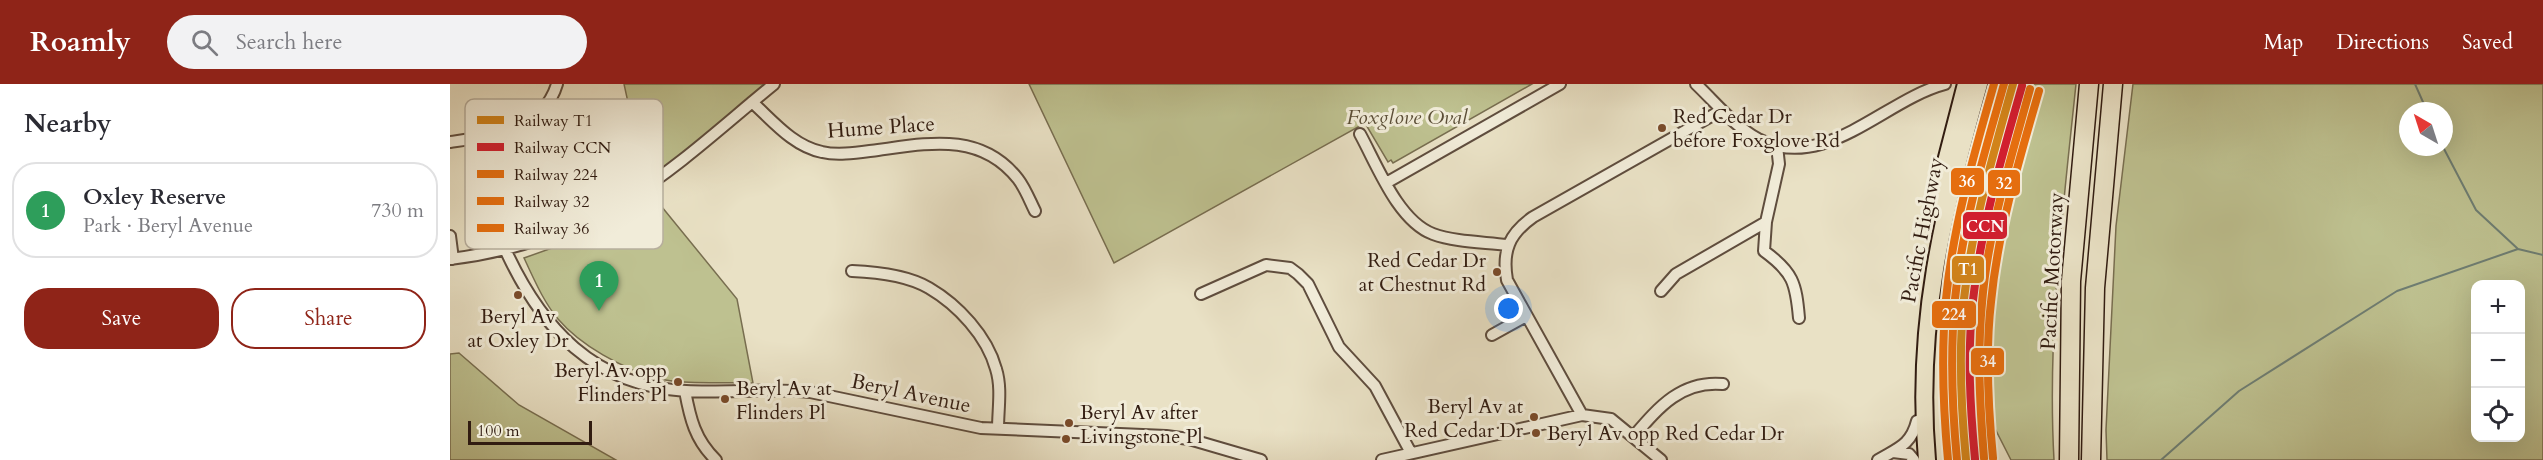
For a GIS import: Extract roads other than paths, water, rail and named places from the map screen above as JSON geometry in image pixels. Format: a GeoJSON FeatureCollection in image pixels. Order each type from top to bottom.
{"type":"FeatureCollection","features":[{"type":"Feature","properties":{"kind":"highway","name":"Pacific Motorway"},"geometry":{"type":"LineString","coordinates":[[2069,460],[2071,281],[2089,84]]}},
{"type":"Feature","properties":{"kind":"highway","name":"Pacific Motorway"},"geometry":{"type":"LineString","coordinates":[[2091,460],[2095,288],[2113,84]]}},
{"type":"Feature","properties":{"kind":"main road","name":"Pacific Highway"},"geometry":{"type":"LineString","coordinates":[[1916,460],[1918,338],[1923,268],[1941,178],[1966,84]]}},
{"type":"Feature","properties":{"kind":"main road","name":"Pacific Highway"},"geometry":{"type":"LineString","coordinates":[[1927,460],[1925,370],[1933,270],[1949,194],[1978,84]]}},
{"type":"Feature","properties":{"kind":"street"},"geometry":{"type":"LineString","coordinates":[[552,99],[557,84]]}},
{"type":"Feature","properties":{"kind":"street"},"geometry":{"type":"LineString","coordinates":[[663,171],[774,84]]}},
{"type":"Feature","properties":{"kind":"street"},"geometry":{"type":"LineString","coordinates":[[1386,183],[1560,84]]}},
{"type":"Feature","properties":{"kind":"street"},"geometry":{"type":"LineString","coordinates":[[1696,84],[1722,110],[1758,139],[1777,146],[1805,148],[1829,142],[1913,95],[1945,84]]}},
{"type":"Feature","properties":{"kind":"street","name":"Hume Place"},"geometry":{"type":"LineString","coordinates":[[752,102],[788,136],[824,153],[857,152],[939,141],[973,146],[999,159],[1019,179],[1035,211]]}},
{"type":"Feature","properties":{"kind":"street"},"geometry":{"type":"LineString","coordinates":[[1582,415],[1507,280],[1505,262],[1507,245],[1520,226],[1533,217],[1722,110]]}},
{"type":"Feature","properties":{"kind":"street"},"geometry":{"type":"LineString","coordinates":[[1360,134],[1404,211],[1422,229],[1443,237],[1507,245]]}},
{"type":"Feature","properties":{"kind":"street"},"geometry":{"type":"LineString","coordinates":[[450,142],[465,140]]}},
{"type":"Feature","properties":{"kind":"street"},"geometry":{"type":"LineString","coordinates":[[1777,146],[1779,164],[1766,222],[1764,251],[1785,266],[1797,292],[1799,318]]}},
{"type":"Feature","properties":{"kind":"street"},"geometry":{"type":"LineString","coordinates":[[1660,291],[1676,274],[1766,222]]}},
{"type":"Feature","properties":{"kind":"street"},"geometry":{"type":"LineString","coordinates":[[450,236],[451,259],[505,249]]}},
{"type":"Feature","properties":{"kind":"street","name":"Beryl Avenue"},"geometry":{"type":"LineString","coordinates":[[505,249],[521,284],[537,309],[566,341],[590,360],[642,383],[685,391],[786,389],[810,392],[966,426],[1166,436],[1189,439],[1261,460]]}},
{"type":"Feature","properties":{"kind":"street"},"geometry":{"type":"LineString","coordinates":[[1201,294],[1266,265],[1290,268],[1298,274],[1308,284],[1339,347],[1375,386],[1411,453]]}},
{"type":"Feature","properties":{"kind":"street"},"geometry":{"type":"LineString","coordinates":[[852,271],[884,274],[929,288],[971,325],[991,352],[997,371],[998,429]]}},
{"type":"Feature","properties":{"kind":"street"},"geometry":{"type":"LineString","coordinates":[[1492,335],[1526,316]]}},
{"type":"Feature","properties":{"kind":"street"},"geometry":{"type":"LineString","coordinates":[[1633,437],[1665,400],[1704,384],[1723,384]]}},
{"type":"Feature","properties":{"kind":"street"},"geometry":{"type":"LineString","coordinates":[[685,391],[694,430],[706,451],[716,460]]}},
{"type":"Feature","properties":{"kind":"street"},"geometry":{"type":"LineString","coordinates":[[1382,460],[1582,415],[1611,419],[1661,460]]}},
{"type":"Feature","properties":{"kind":"street"},"geometry":{"type":"LineString","coordinates":[[1878,460],[1893,452],[1913,436],[1917,421]]}},
{"type":"Feature","properties":{"kind":"street"},"geometry":{"type":"LineString","coordinates":[[1893,452],[1909,454],[1916,460]]}},
{"type":"Feature","properties":{"kind":"waterway"},"geometry":{"type":"LineString","coordinates":[[2415,84],[2423,102]]}},
{"type":"Feature","properties":{"kind":"waterway"},"geometry":{"type":"LineString","coordinates":[[2448,156],[2476,210],[2518,249]]}},
{"type":"Feature","properties":{"kind":"waterway"},"geometry":{"type":"LineString","coordinates":[[2161,460],[2239,391],[2397,291],[2518,249],[2543,255]]}},
{"type":"Feature","properties":{"kind":"rail line","name":"36"},"geometry":{"type":"LineString","coordinates":[[1948,460],[1943,360],[1949,272],[1965,190],[1994,84]]}},
{"type":"Feature","properties":{"kind":"rail line","name":"224"},"geometry":{"type":"LineString","coordinates":[[1957,460],[1952,360],[1958,272],[1975,191],[2004,84]]}},
{"type":"Feature","properties":{"kind":"rail line","name":"T1"},"geometry":{"type":"LineString","coordinates":[[1966,460],[1961,380],[1964,299],[1978,218],[2013,84]]}},
{"type":"Feature","properties":{"kind":"rail line","name":"CCN"},"geometry":{"type":"LineString","coordinates":[[1975,459],[1970,380],[1973,300],[1987,219],[2022,86]]}},
{"type":"Feature","properties":{"kind":"rail line","name":"32"},"geometry":{"type":"LineString","coordinates":[[1984,458],[1979,361],[1985,276],[2001,195],[2030,89]]}},
{"type":"Feature","properties":{"kind":"place","name":"Red Cedar Dr before Foxglove Rd"},"geometry":{"type":"Point","coordinates":[1662,128]}},
{"type":"Feature","properties":{"kind":"place","name":"Red Cedar Dr at Chestnut Rd"},"geometry":{"type":"Point","coordinates":[1497,272]}},
{"type":"Feature","properties":{"kind":"place","name":"Beryl Av at Oxley Dr"},"geometry":{"type":"Point","coordinates":[518,295]}},
{"type":"Feature","properties":{"kind":"place","name":"Oxley Reserve"},"geometry":{"type":"Point","coordinates":[599,311]}},
{"type":"Feature","properties":{"kind":"place","name":"Beryl Av opp Flinders Pl"},"geometry":{"type":"Point","coordinates":[678,382]}},
{"type":"Feature","properties":{"kind":"place","name":"Beryl Av at Flinders Pl"},"geometry":{"type":"Point","coordinates":[725,399]}},
{"type":"Feature","properties":{"kind":"place","name":"Beryl Av at Red Cedar Dr"},"geometry":{"type":"Point","coordinates":[1534,417]}},
{"type":"Feature","properties":{"kind":"place","name":"Beryl Av after Livingstone Pl"},"geometry":{"type":"Point","coordinates":[1069,423]}},
{"type":"Feature","properties":{"kind":"place","name":"Beryl Av opp Red Cedar Dr"},"geometry":{"type":"Point","coordinates":[1536,433]}},
{"type":"Feature","properties":{"kind":"park label","name":"Foxglove Oval"},"geometry":{"type":"Point","coordinates":[1407,117]}}]}
